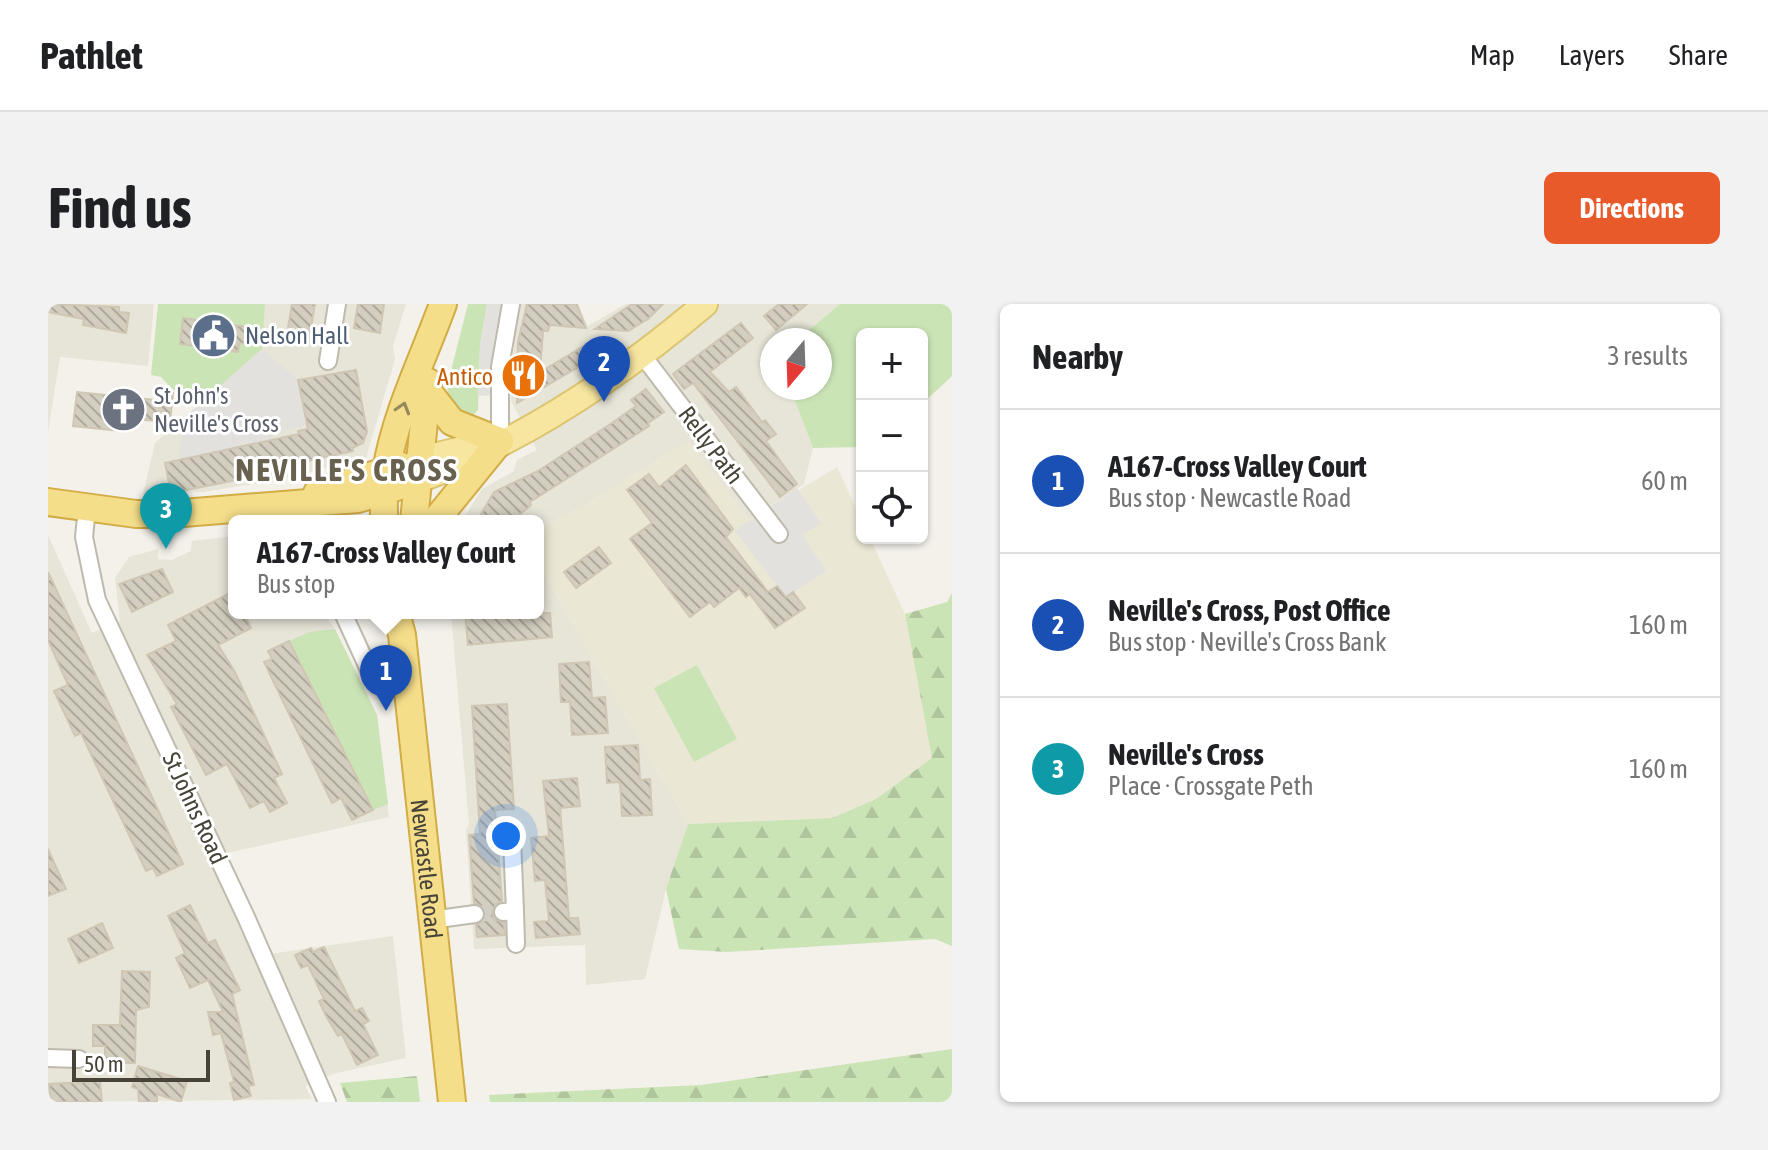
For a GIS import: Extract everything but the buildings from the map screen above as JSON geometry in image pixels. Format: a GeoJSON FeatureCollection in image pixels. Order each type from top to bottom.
{"type":"FeatureCollection","features":[{"type":"Feature","properties":{"kind":"highway"},"geometry":{"type":"LineString","coordinates":[[384,515],[385,482],[413,375],[443,304]]}},
{"type":"Feature","properties":{"kind":"highway"},"geometry":{"type":"LineString","coordinates":[[414,515],[427,390],[427,346]]}},
{"type":"Feature","properties":{"kind":"highway"},"geometry":{"type":"LineString","coordinates":[[427,390],[452,422],[500,441],[440,515]]}},
{"type":"Feature","properties":{"kind":"highway"},"geometry":{"type":"LineString","coordinates":[[48,502],[170,514],[292,509],[328,487],[385,482],[417,470]]}},
{"type":"Feature","properties":{"kind":"highway","name":"Newcastle Road"},"geometry":{"type":"LineString","coordinates":[[401,620],[452,1102]]}},
{"type":"Feature","properties":{"kind":"main road"},"geometry":{"type":"LineString","coordinates":[[417,470],[500,441],[573,403],[643,356],[705,304]]}},
{"type":"Feature","properties":{"kind":"street"},"geometry":{"type":"LineString","coordinates":[[328,361],[337,304]]}},
{"type":"Feature","properties":{"kind":"street"},"geometry":{"type":"LineString","coordinates":[[500,441],[500,367],[511,304]]}},
{"type":"Feature","properties":{"kind":"street","name":"Relly Path"},"geometry":{"type":"LineString","coordinates":[[643,356],[779,534]]}},
{"type":"Feature","properties":{"kind":"street","name":"St Johns Road"},"geometry":{"type":"LineString","coordinates":[[87,508],[84,537],[97,600],[246,917],[327,1102]]}},
{"type":"Feature","properties":{"kind":"street"},"geometry":{"type":"LineString","coordinates":[[346,619],[370,672]]}},
{"type":"Feature","properties":{"kind":"street"},"geometry":{"type":"LineString","coordinates":[[512,839],[509,912],[516,944]]}},
{"type":"Feature","properties":{"kind":"street"},"geometry":{"type":"LineString","coordinates":[[431,920],[475,914]]}},
{"type":"Feature","properties":{"kind":"street"},"geometry":{"type":"LineString","coordinates":[[48,1058],[79,1059]]}},
{"type":"Feature","properties":{"kind":"shaded area"},"geometry":{"type":"Polygon","coordinates":[[[48,304],[154,304],[148,366],[60,357],[48,432],[48,304]]]}},
{"type":"Feature","properties":{"kind":"shaded area"},"geometry":{"type":"Polygon","coordinates":[[[265,304],[406,304],[393,346],[395,359],[366,458],[279,480],[202,492],[143,495],[155,443],[261,349],[265,304]]]}},
{"type":"Feature","properties":{"kind":"shaded area"},"geometry":{"type":"Polygon","coordinates":[[[487,304],[511,304],[498,395],[478,396],[480,346],[487,304]]]}},
{"type":"Feature","properties":{"kind":"shaded area"},"geometry":{"type":"Polygon","coordinates":[[[516,304],[577,304],[588,326],[626,304],[840,304],[811,328],[760,328],[760,400],[795,400],[813,448],[804,484],[749,520],[688,441],[585,505],[544,525],[544,515],[466,515],[482,489],[514,471],[517,460],[537,450],[511,401],[516,304]]]}},
{"type":"Feature","properties":{"kind":"shaded area"},"geometry":{"type":"Polygon","coordinates":[[[262,349],[298,380],[305,426],[274,432],[275,439],[180,461],[179,449],[189,413],[262,349]]]}},
{"type":"Feature","properties":{"kind":"shaded area"},"geometry":{"type":"Polygon","coordinates":[[[688,441],[749,520],[837,467],[856,508],[856,544],[873,544],[905,614],[933,758],[876,799],[832,818],[688,824],[544,574],[544,525],[585,505],[688,441]]]}},
{"type":"Feature","properties":{"kind":"shaded area"},"geometry":{"type":"Polygon","coordinates":[[[797,488],[821,523],[802,535],[826,571],[786,597],[735,531],[797,488]]]}},
{"type":"Feature","properties":{"kind":"shaded area"},"geometry":{"type":"Polygon","coordinates":[[[48,535],[92,633],[120,621],[115,578],[129,557],[158,549],[158,559],[172,560],[191,551],[192,541],[228,537],[228,619],[328,619],[335,629],[377,715],[389,817],[218,855],[263,955],[393,936],[406,1058],[336,1073],[305,1086],[312,1099],[48,1102],[48,535]]]}},
{"type":"Feature","properties":{"kind":"shaded area"},"geometry":{"type":"Polygon","coordinates":[[[544,574],[688,824],[666,889],[645,979],[586,985],[585,945],[474,949],[466,830],[469,824],[452,619],[544,619],[544,574]]]}},
{"type":"Feature","properties":{"kind":"green space"},"geometry":{"type":"Polygon","coordinates":[[[158,304],[265,304],[262,349],[210,395],[173,390],[161,377],[151,375],[158,304]]]}},
{"type":"Feature","properties":{"kind":"green space"},"geometry":{"type":"Polygon","coordinates":[[[468,304],[487,304],[480,346],[478,410],[469,420],[449,401],[447,386],[468,304]]]}},
{"type":"Feature","properties":{"kind":"green space"},"geometry":{"type":"Polygon","coordinates":[[[840,304],[952,304],[952,376],[928,398],[928,328],[856,328],[856,447],[813,448],[795,400],[832,400],[832,328],[811,328],[840,304]]]}},
{"type":"Feature","properties":{"kind":"green space"},"geometry":{"type":"Polygon","coordinates":[[[952,593],[952,946],[935,939],[727,952],[679,949],[666,889],[688,824],[832,818],[876,799],[932,758],[905,614],[947,602],[952,593]]]}},
{"type":"Feature","properties":{"kind":"green space"},"geometry":{"type":"Polygon","coordinates":[[[335,629],[377,715],[388,804],[373,810],[289,641],[310,632],[335,629]]]}},
{"type":"Feature","properties":{"kind":"green space"},"geometry":{"type":"Polygon","coordinates":[[[697,665],[737,739],[694,762],[654,688],[697,665]]]}},
{"type":"Feature","properties":{"kind":"green space"},"geometry":{"type":"Polygon","coordinates":[[[952,1049],[952,1102],[490,1102],[489,1095],[701,1085],[952,1049]]]}},
{"type":"Feature","properties":{"kind":"green space"},"geometry":{"type":"Polygon","coordinates":[[[417,1076],[420,1102],[347,1102],[340,1083],[417,1076]]]}},
{"type":"Feature","properties":{"kind":"tunnel"},"geometry":{"type":"LineString","coordinates":[[475,914],[503,912]]}},
{"type":"Feature","properties":{"kind":"place","name":"Nelson Hall"},"geometry":{"type":"Point","coordinates":[214,335]}},
{"type":"Feature","properties":{"kind":"place","name":"Antico"},"geometry":{"type":"Point","coordinates":[524,376]}},
{"type":"Feature","properties":{"kind":"place","name":"Neville's Cross, Post Office"},"geometry":{"type":"Point","coordinates":[604,402]}},
{"type":"Feature","properties":{"kind":"place","name":"St John's Neville's Cross"},"geometry":{"type":"Point","coordinates":[123,409]}},
{"type":"Feature","properties":{"kind":"place","name":"Neville's Cross"},"geometry":{"type":"Point","coordinates":[166,549]}},
{"type":"Feature","properties":{"kind":"place","name":"A167-Cross Valley Court"},"geometry":{"type":"Point","coordinates":[386,711]}},
{"type":"Feature","properties":{"kind":"district","name":"NEVILLE'S CROSS"},"geometry":{"type":"Point","coordinates":[347,469]}}]}
